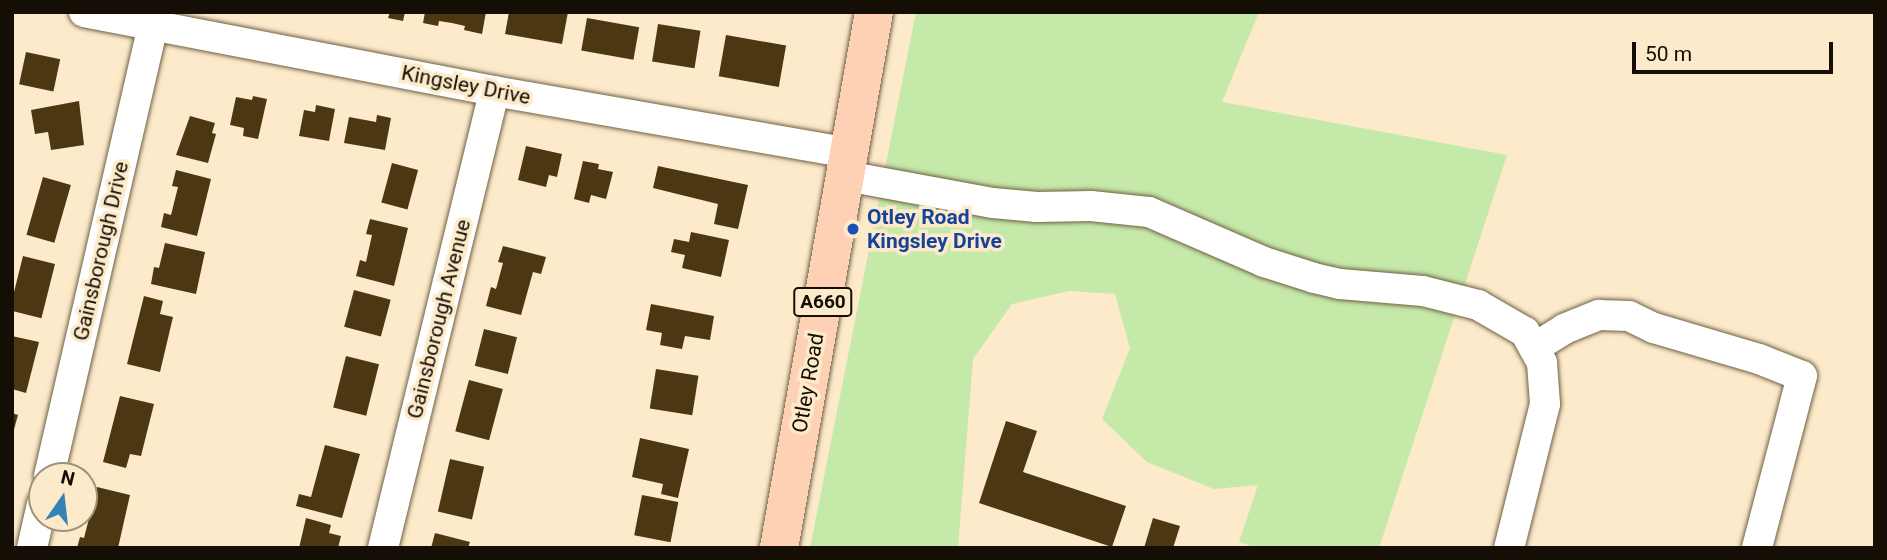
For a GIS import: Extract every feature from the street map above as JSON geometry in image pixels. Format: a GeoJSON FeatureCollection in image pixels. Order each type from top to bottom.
{"type":"FeatureCollection","features":[{"type":"Feature","properties":{"kind":"highway","name":"Otley Road"},"geometry":{"type":"LineString","coordinates":[[779,548],[874,12]]}},
{"type":"Feature","properties":{"kind":"street","name":"Kingsley Drive"},"geometry":{"type":"LineString","coordinates":[[84,12],[494,91],[848,164],[993,203],[1037,207],[1091,206],[1149,212],[1264,262],[1314,278],[1340,284],[1423,291],[1478,305],[1525,332],[1534,348]]}},
{"type":"Feature","properties":{"kind":"street","name":"Gainsborough Drive"},"geometry":{"type":"LineString","coordinates":[[51,462],[153,26]]}},
{"type":"Feature","properties":{"kind":"street","name":"Gainsborough Avenue"},"geometry":{"type":"LineString","coordinates":[[383,548],[494,91]]}},
{"type":"Feature","properties":{"kind":"street"},"geometry":{"type":"LineString","coordinates":[[1509,548],[1545,404],[1542,363],[1534,348],[1564,329],[1600,315],[1629,316],[1654,328],[1759,359],[1802,376],[1757,548]]}},
{"type":"Feature","properties":{"kind":"green space"},"geometry":{"type":"Polygon","coordinates":[[[916,12],[1259,12],[1222,102],[1507,155],[1379,548],[1257,548],[1239,542],[1258,485],[1214,489],[1147,462],[1102,419],[1130,348],[1115,294],[1069,291],[1012,304],[973,359],[958,548],[810,548],[916,12]]]}},
{"type":"Feature","properties":{"kind":"building"},"geometry":{"type":"Polygon","coordinates":[[[390,12],[405,12],[403,21],[388,18],[390,12]]]}},
{"type":"Feature","properties":{"kind":"building"},"geometry":{"type":"Polygon","coordinates":[[[425,12],[486,12],[482,34],[464,30],[465,26],[452,23],[439,21],[438,26],[423,23],[425,12]]]}},
{"type":"Feature","properties":{"kind":"building"},"geometry":{"type":"Polygon","coordinates":[[[509,12],[568,12],[562,44],[505,34],[509,12]]]}},
{"type":"Feature","properties":{"kind":"building"},"geometry":{"type":"Polygon","coordinates":[[[587,18],[639,27],[633,60],[581,50],[587,18]]]}},
{"type":"Feature","properties":{"kind":"building"},"geometry":{"type":"Polygon","coordinates":[[[658,24],[700,31],[695,68],[652,62],[658,24]]]}},
{"type":"Feature","properties":{"kind":"building"},"geometry":{"type":"Polygon","coordinates":[[[726,35],[786,46],[779,87],[719,76],[726,35]]]}},
{"type":"Feature","properties":{"kind":"building"},"geometry":{"type":"Polygon","coordinates":[[[26,52],[60,59],[53,92],[19,84],[26,52]]]}},
{"type":"Feature","properties":{"kind":"building"},"geometry":{"type":"Polygon","coordinates":[[[253,96],[267,99],[258,139],[243,136],[244,128],[230,125],[236,97],[252,100],[253,96]]]}},
{"type":"Feature","properties":{"kind":"building"},"geometry":{"type":"Polygon","coordinates":[[[79,101],[84,145],[51,150],[48,132],[35,134],[31,110],[79,101]]]}},
{"type":"Feature","properties":{"kind":"building"},"geometry":{"type":"Polygon","coordinates":[[[316,105],[335,109],[329,141],[299,136],[304,110],[315,112],[316,105]]]}},
{"type":"Feature","properties":{"kind":"building"},"geometry":{"type":"Polygon","coordinates":[[[377,115],[391,118],[385,150],[344,143],[349,117],[376,122],[377,115]]]}},
{"type":"Feature","properties":{"kind":"building"},"geometry":{"type":"Polygon","coordinates":[[[190,116],[215,123],[212,133],[216,134],[208,163],[176,155],[190,116]]]}},
{"type":"Feature","properties":{"kind":"building"},"geometry":{"type":"Polygon","coordinates":[[[526,146],[562,154],[557,177],[549,175],[546,187],[518,180],[526,146]]]}},
{"type":"Feature","properties":{"kind":"building"},"geometry":{"type":"Polygon","coordinates":[[[583,161],[599,164],[598,169],[613,172],[606,199],[591,195],[589,203],[574,199],[583,161]]]}},
{"type":"Feature","properties":{"kind":"building"},"geometry":{"type":"Polygon","coordinates":[[[392,163],[418,170],[407,210],[381,203],[392,163]]]}},
{"type":"Feature","properties":{"kind":"building"},"geometry":{"type":"Polygon","coordinates":[[[658,166],[748,185],[738,229],[714,224],[718,204],[653,188],[658,166]]]}},
{"type":"Feature","properties":{"kind":"building"},"geometry":{"type":"Polygon","coordinates":[[[176,170],[211,179],[197,236],[161,227],[164,213],[171,215],[178,187],[172,186],[176,170]]]}},
{"type":"Feature","properties":{"kind":"building"},"geometry":{"type":"Polygon","coordinates":[[[43,177],[71,185],[54,243],[26,235],[43,177]]]}},
{"type":"Feature","properties":{"kind":"building"},"geometry":{"type":"Polygon","coordinates":[[[370,219],[408,228],[394,286],[356,276],[360,260],[366,262],[372,235],[366,234],[370,219]]]}},
{"type":"Feature","properties":{"kind":"building"},"geometry":{"type":"Polygon","coordinates":[[[691,232],[729,240],[721,277],[682,268],[685,255],[671,252],[674,239],[689,242],[691,232]]]}},
{"type":"Feature","properties":{"kind":"building"},"geometry":{"type":"Polygon","coordinates":[[[165,243],[205,252],[196,294],[151,284],[154,267],[159,268],[165,243]]]}},
{"type":"Feature","properties":{"kind":"building"},"geometry":{"type":"Polygon","coordinates":[[[503,246],[546,257],[541,274],[533,272],[521,315],[486,306],[491,287],[496,289],[503,263],[498,262],[503,246]]]}},
{"type":"Feature","properties":{"kind":"building"},"geometry":{"type":"Polygon","coordinates":[[[23,256],[55,264],[41,318],[12,311],[12,300],[23,256]]]}},
{"type":"Feature","properties":{"kind":"building"},"geometry":{"type":"Polygon","coordinates":[[[354,290],[391,300],[381,337],[344,327],[354,290]]]}},
{"type":"Feature","properties":{"kind":"building"},"geometry":{"type":"Polygon","coordinates":[[[144,296],[163,301],[160,314],[173,317],[160,372],[127,364],[144,296]]]}},
{"type":"Feature","properties":{"kind":"building"},"geometry":{"type":"Polygon","coordinates":[[[651,304],[714,316],[710,340],[685,336],[682,349],[660,345],[662,333],[646,330],[651,304]]]}},
{"type":"Feature","properties":{"kind":"building"},"geometry":{"type":"Polygon","coordinates":[[[484,329],[517,337],[508,374],[475,366],[484,329]]]}},
{"type":"Feature","properties":{"kind":"building"},"geometry":{"type":"Polygon","coordinates":[[[12,336],[39,342],[26,393],[12,389],[12,336]]]}},
{"type":"Feature","properties":{"kind":"building"},"geometry":{"type":"Polygon","coordinates":[[[346,356],[379,364],[366,416],[333,407],[346,356]]]}},
{"type":"Feature","properties":{"kind":"building"},"geometry":{"type":"Polygon","coordinates":[[[656,369],[698,376],[692,415],[650,409],[656,369]]]}},
{"type":"Feature","properties":{"kind":"building"},"geometry":{"type":"Polygon","coordinates":[[[469,380],[503,389],[489,440],[455,431],[469,380]]]}},
{"type":"Feature","properties":{"kind":"building"},"geometry":{"type":"Polygon","coordinates":[[[120,396],[154,404],[141,456],[130,454],[126,468],[103,462],[120,396]]]}},
{"type":"Feature","properties":{"kind":"building"},"geometry":{"type":"Polygon","coordinates":[[[12,413],[18,415],[13,433],[12,433],[12,413]]]}},
{"type":"Feature","properties":{"kind":"building"},"geometry":{"type":"Polygon","coordinates":[[[1006,421],[1037,431],[1023,472],[1126,506],[1112,547],[979,503],[1006,421]]]}},
{"type":"Feature","properties":{"kind":"building"},"geometry":{"type":"Polygon","coordinates":[[[640,438],[689,449],[678,498],[661,494],[663,484],[632,477],[640,438]]]}},
{"type":"Feature","properties":{"kind":"building"},"geometry":{"type":"Polygon","coordinates":[[[325,445],[360,454],[342,518],[296,506],[299,494],[311,497],[325,445]]]}},
{"type":"Feature","properties":{"kind":"building"},"geometry":{"type":"Polygon","coordinates":[[[450,459],[484,467],[472,519],[438,512],[450,459]]]}},
{"type":"Feature","properties":{"kind":"building"},"geometry":{"type":"Polygon","coordinates":[[[98,487],[130,495],[118,548],[77,548],[80,537],[84,538],[86,532],[98,532],[98,487]]]}},
{"type":"Feature","properties":{"kind":"building"},"geometry":{"type":"Polygon","coordinates":[[[642,495],[678,502],[670,542],[634,535],[642,495]]]}},
{"type":"Feature","properties":{"kind":"building"},"geometry":{"type":"Polygon","coordinates":[[[306,518],[331,525],[329,533],[341,536],[338,548],[299,548],[306,518]]]}},
{"type":"Feature","properties":{"kind":"building"},"geometry":{"type":"Polygon","coordinates":[[[1153,518],[1180,526],[1173,548],[1144,548],[1153,518]]]}},
{"type":"Feature","properties":{"kind":"building"},"geometry":{"type":"Polygon","coordinates":[[[435,533],[470,542],[468,548],[431,548],[435,533]]]}},
{"type":"Feature","properties":{"kind":"place","name":"Otley Road Kingsley Drive"},"geometry":{"type":"Point","coordinates":[853,229]}}]}
